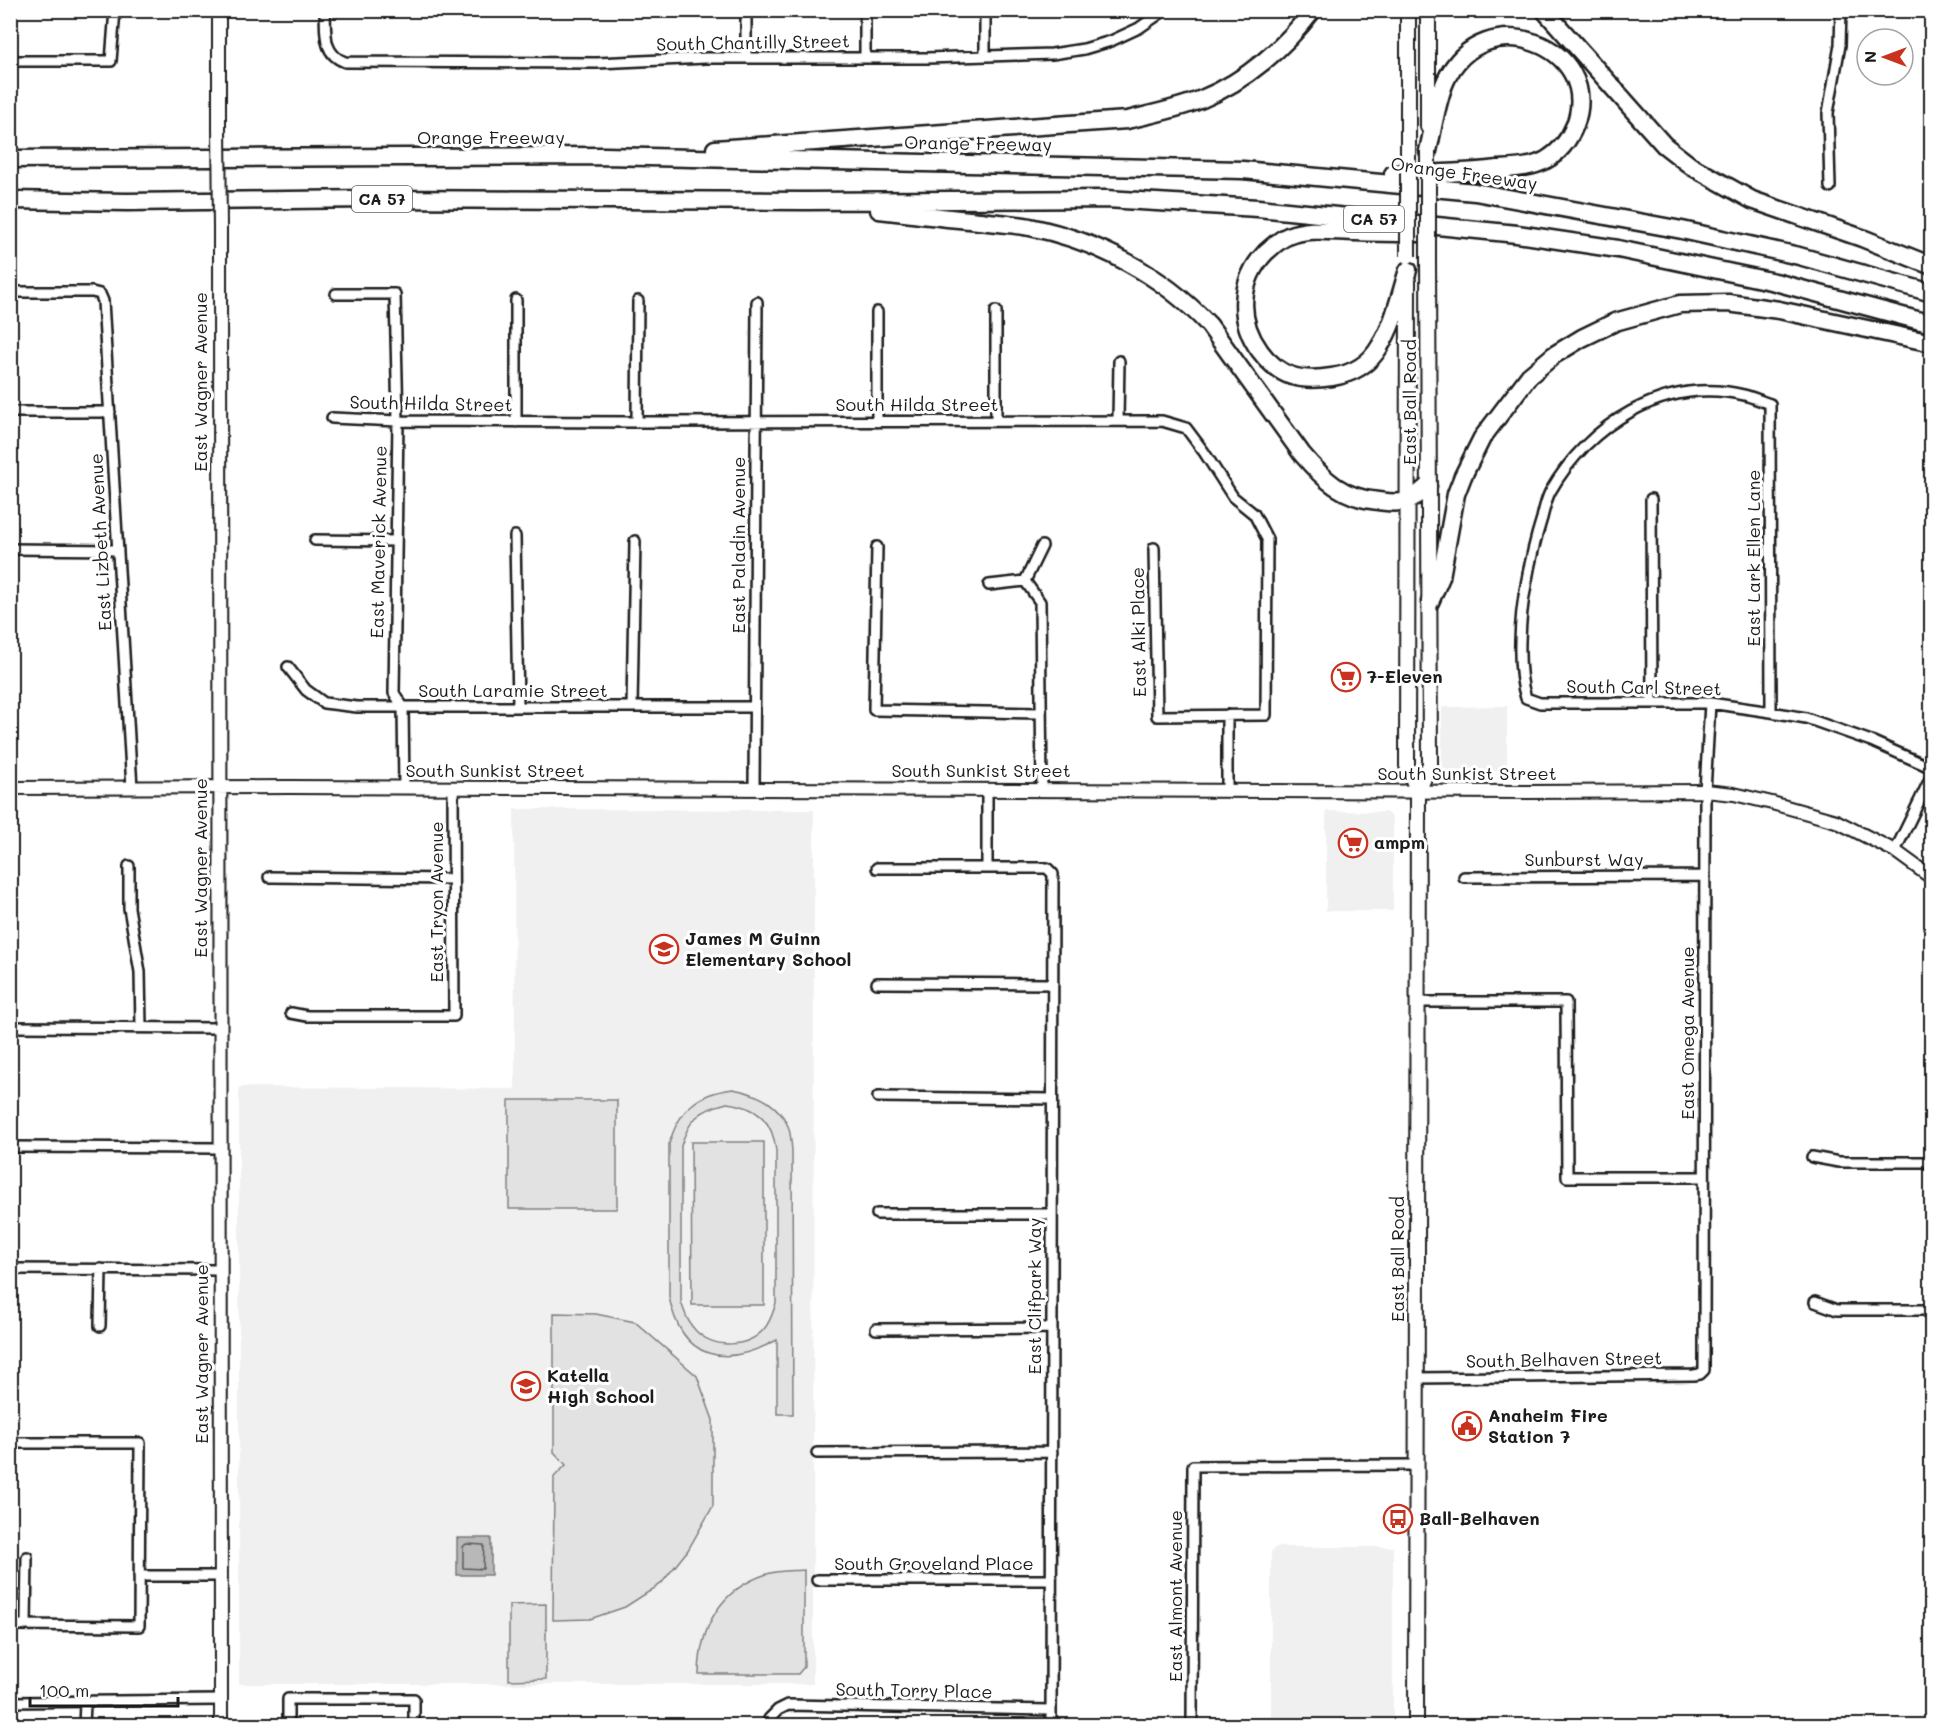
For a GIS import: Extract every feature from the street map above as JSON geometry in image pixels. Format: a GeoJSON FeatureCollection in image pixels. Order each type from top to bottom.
{"type":"FeatureCollection","features":[{"type":"Feature","properties":{"kind":"highway"},"geometry":{"type":"LineString","coordinates":[[604,156],[1127,120],[1173,109],[1203,98],[1241,78],[1274,52],[1314,10]]}},
{"type":"Feature","properties":{"kind":"highway"},"geometry":{"type":"LineString","coordinates":[[1544,10],[1664,145],[1690,166],[1752,200],[1862,238],[1932,266]]}},
{"type":"Feature","properties":{"kind":"highway"},"geometry":{"type":"LineString","coordinates":[[1243,170],[1445,174],[1539,164],[1566,142],[1576,122],[1579,98],[1570,73],[1554,52],[1542,44],[1523,39],[1504,38],[1480,45],[1460,59],[1445,81],[1428,150]]}},
{"type":"Feature","properties":{"kind":"highway","name":"Orange Freeway"},"geometry":{"type":"LineString","coordinates":[[10,159],[604,156],[1243,170],[1475,192],[1682,230],[1799,256],[1932,293]]}},
{"type":"Feature","properties":{"kind":"highway","name":"CA 57"},"geometry":{"type":"LineString","coordinates":[[10,200],[127,202],[1106,200],[1258,208],[1517,234],[1618,249],[1775,282],[1932,324]]}},
{"type":"Feature","properties":{"kind":"highway"},"geometry":{"type":"LineString","coordinates":[[806,201],[1029,227],[1063,236],[1126,261],[1155,277],[1196,311],[1209,325],[1302,454],[1325,479],[1361,500],[1395,503],[1408,501],[1428,486]]}},
{"type":"Feature","properties":{"kind":"highway"},"geometry":{"type":"LineString","coordinates":[[1408,263],[1389,330],[1380,348],[1356,370],[1320,379],[1290,375],[1266,360],[1247,331],[1243,302],[1251,271],[1270,249],[1288,236],[1308,231],[1517,234]]}},
{"type":"Feature","properties":{"kind":"highway"},"geometry":{"type":"LineString","coordinates":[[1430,602],[1440,577],[1456,494],[1482,438],[1528,376],[1554,355],[1582,338],[1615,322],[1680,304],[1728,303],[1779,310],[1932,343]]}},
{"type":"Feature","properties":{"kind":"main road","name":"East Ball Road"},"geometry":{"type":"LineString","coordinates":[[1408,10],[1407,766],[1418,792]]}},
{"type":"Feature","properties":{"kind":"main road","name":"East Ball Road"},"geometry":{"type":"LineString","coordinates":[[1416,1725],[1418,792],[1430,764],[1428,10]]}},
{"type":"Feature","properties":{"kind":"street"},"geometry":{"type":"LineString","coordinates":[[10,61],[111,61],[115,10]]}},
{"type":"Feature","properties":{"kind":"street","name":"East Wagner Avenue"},"geometry":{"type":"LineString","coordinates":[[219,10],[221,1725]]}},
{"type":"Feature","properties":{"kind":"street","name":"South Chantilly Street"},"geometry":{"type":"LineString","coordinates":[[325,10],[327,44],[333,56],[350,62],[597,63],[706,58],[865,58],[1052,54],[1090,47],[1125,35],[1166,10]]}},
{"type":"Feature","properties":{"kind":"street"},"geometry":{"type":"LineString","coordinates":[[746,10],[746,58]]}},
{"type":"Feature","properties":{"kind":"street"},"geometry":{"type":"LineString","coordinates":[[865,10],[865,58]]}},
{"type":"Feature","properties":{"kind":"street"},"geometry":{"type":"LineString","coordinates":[[985,10],[985,56]]}},
{"type":"Feature","properties":{"kind":"street"},"geometry":{"type":"LineString","coordinates":[[1830,187],[1828,112],[1840,45],[1840,10]]}},
{"type":"Feature","properties":{"kind":"street","name":"East Lizbeth Avenue"},"geometry":{"type":"LineString","coordinates":[[10,292],[92,292],[100,294],[105,310],[132,788]]}},
{"type":"Feature","properties":{"kind":"street","name":"East Maverick Avenue"},"geometry":{"type":"LineString","coordinates":[[336,294],[395,294],[398,421],[394,693],[402,707],[404,788]]}},
{"type":"Feature","properties":{"kind":"street"},"geometry":{"type":"LineString","coordinates":[[516,300],[516,422]]}},
{"type":"Feature","properties":{"kind":"street"},"geometry":{"type":"LineString","coordinates":[[637,422],[638,301]]}},
{"type":"Feature","properties":{"kind":"street","name":"East Paladin Avenue"},"geometry":{"type":"LineString","coordinates":[[754,789],[757,302]]}},
{"type":"Feature","properties":{"kind":"street"},"geometry":{"type":"LineString","coordinates":[[996,311],[996,421]]}},
{"type":"Feature","properties":{"kind":"street"},"geometry":{"type":"LineString","coordinates":[[877,312],[877,422]]}},
{"type":"Feature","properties":{"kind":"street"},"geometry":{"type":"LineString","coordinates":[[1118,420],[1119,361]]}},
{"type":"Feature","properties":{"kind":"street","name":"South Carl Street"},"geometry":{"type":"LineString","coordinates":[[1770,404],[1734,393],[1706,391],[1672,394],[1641,405],[1606,426],[1576,453],[1549,494],[1532,550],[1521,609],[1521,683],[1526,698],[1540,703],[1710,703],[1806,718],[1871,741],[1932,768]]}},
{"type":"Feature","properties":{"kind":"street","name":"East Lark Ellen Lane"},"geometry":{"type":"LineString","coordinates":[[1770,404],[1771,712]]}},
{"type":"Feature","properties":{"kind":"street"},"geometry":{"type":"LineString","coordinates":[[10,412],[110,412]]}},
{"type":"Feature","properties":{"kind":"street","name":"South Hilda Street"},"geometry":{"type":"LineString","coordinates":[[332,418],[516,422],[1118,420],[1162,421],[1186,428],[1233,498],[1254,514],[1267,539],[1266,715],[1227,715]]}},
{"type":"Feature","properties":{"kind":"street"},"geometry":{"type":"LineString","coordinates":[[1651,499],[1652,702]]}},
{"type":"Feature","properties":{"kind":"street"},"geometry":{"type":"LineString","coordinates":[[515,536],[518,707]]}},
{"type":"Feature","properties":{"kind":"street"},"geometry":{"type":"LineString","coordinates":[[315,540],[396,540]]}},
{"type":"Feature","properties":{"kind":"street"},"geometry":{"type":"LineString","coordinates":[[632,707],[635,542]]}},
{"type":"Feature","properties":{"kind":"street"},"geometry":{"type":"LineString","coordinates":[[1025,581],[1042,546]]}},
{"type":"Feature","properties":{"kind":"street"},"geometry":{"type":"LineString","coordinates":[[877,547],[874,710],[1040,713]]}},
{"type":"Feature","properties":{"kind":"street","name":"East Alki Place"},"geometry":{"type":"LineString","coordinates":[[1154,548],[1157,716],[1227,715]]}},
{"type":"Feature","properties":{"kind":"street"},"geometry":{"type":"LineString","coordinates":[[10,549],[118,550]]}},
{"type":"Feature","properties":{"kind":"street"},"geometry":{"type":"LineString","coordinates":[[989,585],[1025,581]]}},
{"type":"Feature","properties":{"kind":"street"},"geometry":{"type":"LineString","coordinates":[[1025,581],[1040,602],[1042,790]]}},
{"type":"Feature","properties":{"kind":"street","name":"South Laramie Street"},"geometry":{"type":"LineString","coordinates":[[288,667],[306,690],[324,703],[357,707],[754,707]]}},
{"type":"Feature","properties":{"kind":"street","name":"East Omega Avenue"},"geometry":{"type":"LineString","coordinates":[[1704,1364],[1704,876],[1705,791],[1710,703]]}},
{"type":"Feature","properties":{"kind":"street"},"geometry":{"type":"LineString","coordinates":[[1227,715],[1227,790]]}},
{"type":"Feature","properties":{"kind":"street"},"geometry":{"type":"LineString","coordinates":[[1895,851],[1932,775]]}},
{"type":"Feature","properties":{"kind":"street","name":"South Sunkist Street"},"geometry":{"type":"LineString","coordinates":[[10,788],[1705,791],[1734,794],[1836,821],[1895,851],[1932,878]]}},
{"type":"Feature","properties":{"kind":"street","name":"East Tryon Avenue"},"geometry":{"type":"LineString","coordinates":[[291,1013],[307,1016],[454,1016],[453,788]]}},
{"type":"Feature","properties":{"kind":"street"},"geometry":{"type":"LineString","coordinates":[[877,868],[987,868],[987,789]]}},
{"type":"Feature","properties":{"kind":"street"},"geometry":{"type":"LineString","coordinates":[[129,866],[129,908],[140,972],[141,1027]]}},
{"type":"Feature","properties":{"kind":"street","name":"East Clifpark Way"},"geometry":{"type":"LineString","coordinates":[[987,868],[1047,868],[1053,874],[1051,1725]]}},
{"type":"Feature","properties":{"kind":"street","name":"Sunburst Way"},"geometry":{"type":"LineString","coordinates":[[1464,877],[1704,876]]}},
{"type":"Feature","properties":{"kind":"street"},"geometry":{"type":"LineString","coordinates":[[269,877],[453,879]]}},
{"type":"Feature","properties":{"kind":"street"},"geometry":{"type":"LineString","coordinates":[[877,983],[1053,984]]}},
{"type":"Feature","properties":{"kind":"street"},"geometry":{"type":"LineString","coordinates":[[1417,1002],[1566,1002],[1567,1177],[1704,1177]]}},
{"type":"Feature","properties":{"kind":"street"},"geometry":{"type":"LineString","coordinates":[[10,1027],[220,1028]]}},
{"type":"Feature","properties":{"kind":"street"},"geometry":{"type":"LineString","coordinates":[[879,1097],[1052,1099]]}},
{"type":"Feature","properties":{"kind":"street"},"geometry":{"type":"LineString","coordinates":[[10,1147],[220,1148]]}},
{"type":"Feature","properties":{"kind":"street"},"geometry":{"type":"LineString","coordinates":[[1812,1156],[1839,1162],[1932,1162]]}},
{"type":"Feature","properties":{"kind":"street"},"geometry":{"type":"LineString","coordinates":[[877,1214],[1052,1214]]}},
{"type":"Feature","properties":{"kind":"street"},"geometry":{"type":"LineString","coordinates":[[10,1269],[220,1270]]}},
{"type":"Feature","properties":{"kind":"street"},"geometry":{"type":"LineString","coordinates":[[100,1326],[101,1269]]}},
{"type":"Feature","properties":{"kind":"street"},"geometry":{"type":"LineString","coordinates":[[1815,1302],[1837,1310],[1932,1311]]}},
{"type":"Feature","properties":{"kind":"street"},"geometry":{"type":"LineString","coordinates":[[876,1329],[1052,1328]]}},
{"type":"Feature","properties":{"kind":"street","name":"South Belhaven Street"},"geometry":{"type":"LineString","coordinates":[[1416,1378],[1694,1375],[1704,1370],[1704,1364]]}},
{"type":"Feature","properties":{"kind":"street"},"geometry":{"type":"LineString","coordinates":[[10,1443],[140,1443],[139,1626],[10,1625]]}},
{"type":"Feature","properties":{"kind":"street"},"geometry":{"type":"LineString","coordinates":[[817,1453],[1052,1452]]}},
{"type":"Feature","properties":{"kind":"street","name":"East Almont Avenue"},"geometry":{"type":"LineString","coordinates":[[1192,1725],[1193,1466],[1415,1465]]}},
{"type":"Feature","properties":{"kind":"street"},"geometry":{"type":"LineString","coordinates":[[26,1625],[27,1557]]}},
{"type":"Feature","properties":{"kind":"street"},"geometry":{"type":"LineString","coordinates":[[140,1576],[221,1576]]}},
{"type":"Feature","properties":{"kind":"street","name":"South Groveland Place"},"geometry":{"type":"LineString","coordinates":[[817,1580],[1051,1580]]}},
{"type":"Feature","properties":{"kind":"street"},"geometry":{"type":"LineString","coordinates":[[288,1725],[288,1699],[414,1698],[414,1725]]}},
{"type":"Feature","properties":{"kind":"street"},"geometry":{"type":"LineString","coordinates":[[10,1702],[221,1700]]}},
{"type":"Feature","properties":{"kind":"street"},"geometry":{"type":"LineString","coordinates":[[84,1725],[85,1703]]}},
{"type":"Feature","properties":{"kind":"street","name":"South Torry Place"},"geometry":{"type":"LineString","coordinates":[[769,1725],[769,1719],[778,1710],[788,1705],[1051,1710]]}},
{"type":"Feature","properties":{"kind":"shaded area"},"geometry":{"type":"Polygon","coordinates":[[[1507,706],[1507,771],[1448,771],[1442,766],[1442,707],[1507,706]]]}},
{"type":"Feature","properties":{"kind":"shaded area","name":"Katella High School"},"geometry":{"type":"Polygon","coordinates":[[[514,809],[814,810],[813,1684],[239,1684],[239,1087],[515,1089],[514,809]]]}},
{"type":"Feature","properties":{"kind":"shaded area"},"geometry":{"type":"Polygon","coordinates":[[[1326,811],[1385,812],[1391,816],[1393,824],[1393,911],[1326,911],[1326,811]]]}},
{"type":"Feature","properties":{"kind":"shaded area"},"geometry":{"type":"Polygon","coordinates":[[[733,1089],[765,1100],[784,1118],[790,1132],[792,1150],[793,1414],[777,1414],[777,1340],[740,1354],[723,1356],[708,1353],[695,1346],[684,1335],[675,1318],[669,1297],[669,1144],[678,1122],[691,1105],[709,1094],[733,1089]],[[727,1103],[709,1109],[696,1117],[681,1146],[681,1302],[689,1321],[703,1337],[731,1344],[749,1340],[764,1329],[772,1316],[776,1303],[776,1151],[774,1140],[762,1117],[738,1105],[727,1103]]]}},
{"type":"Feature","properties":{"kind":"shaded area"},"geometry":{"type":"Polygon","coordinates":[[[509,1100],[617,1100],[617,1209],[509,1209],[509,1100]]]}},
{"type":"Feature","properties":{"kind":"shaded area"},"geometry":{"type":"Polygon","coordinates":[[[691,1142],[764,1142],[764,1305],[692,1305],[691,1142]]]}},
{"type":"Feature","properties":{"kind":"shaded area"},"geometry":{"type":"Polygon","coordinates":[[[554,1313],[596,1314],[635,1322],[697,1376],[713,1420],[713,1506],[688,1550],[661,1584],[625,1607],[590,1619],[553,1620],[554,1477],[566,1465],[554,1452],[554,1313]]]}},
{"type":"Feature","properties":{"kind":"shaded area"},"geometry":{"type":"Polygon","coordinates":[[[1276,1547],[1393,1547],[1393,1725],[1205,1725],[1205,1721],[1271,1722],[1271,1552],[1276,1547]]]}},
{"type":"Feature","properties":{"kind":"shaded area"},"geometry":{"type":"Polygon","coordinates":[[[804,1570],[804,1667],[798,1674],[699,1674],[703,1641],[716,1612],[725,1600],[737,1589],[767,1574],[804,1570]]]}},
{"type":"Feature","properties":{"kind":"shaded area"},"geometry":{"type":"Polygon","coordinates":[[[546,1604],[546,1679],[509,1680],[509,1605],[546,1604]]]}},
{"type":"Feature","properties":{"kind":"water"},"geometry":{"type":"Polygon","coordinates":[[[457,1538],[491,1538],[491,1575],[457,1575],[457,1538]]]}},
{"type":"Feature","properties":{"kind":"place","name":"7-Eleven"},"geometry":{"type":"Point","coordinates":[1346,677]}},
{"type":"Feature","properties":{"kind":"place","name":"ampm"},"geometry":{"type":"Point","coordinates":[1353,843]}},
{"type":"Feature","properties":{"kind":"place","name":"James M Guinn Elementary School"},"geometry":{"type":"Point","coordinates":[664,949]}},
{"type":"Feature","properties":{"kind":"place","name":"Katella High School"},"geometry":{"type":"Point","coordinates":[526,1386]}},
{"type":"Feature","properties":{"kind":"place","name":"Anaheim Fire Station 7"},"geometry":{"type":"Point","coordinates":[1467,1426]}},
{"type":"Feature","properties":{"kind":"place","name":"Ball-Belhaven"},"geometry":{"type":"Point","coordinates":[1398,1519]}}]}
